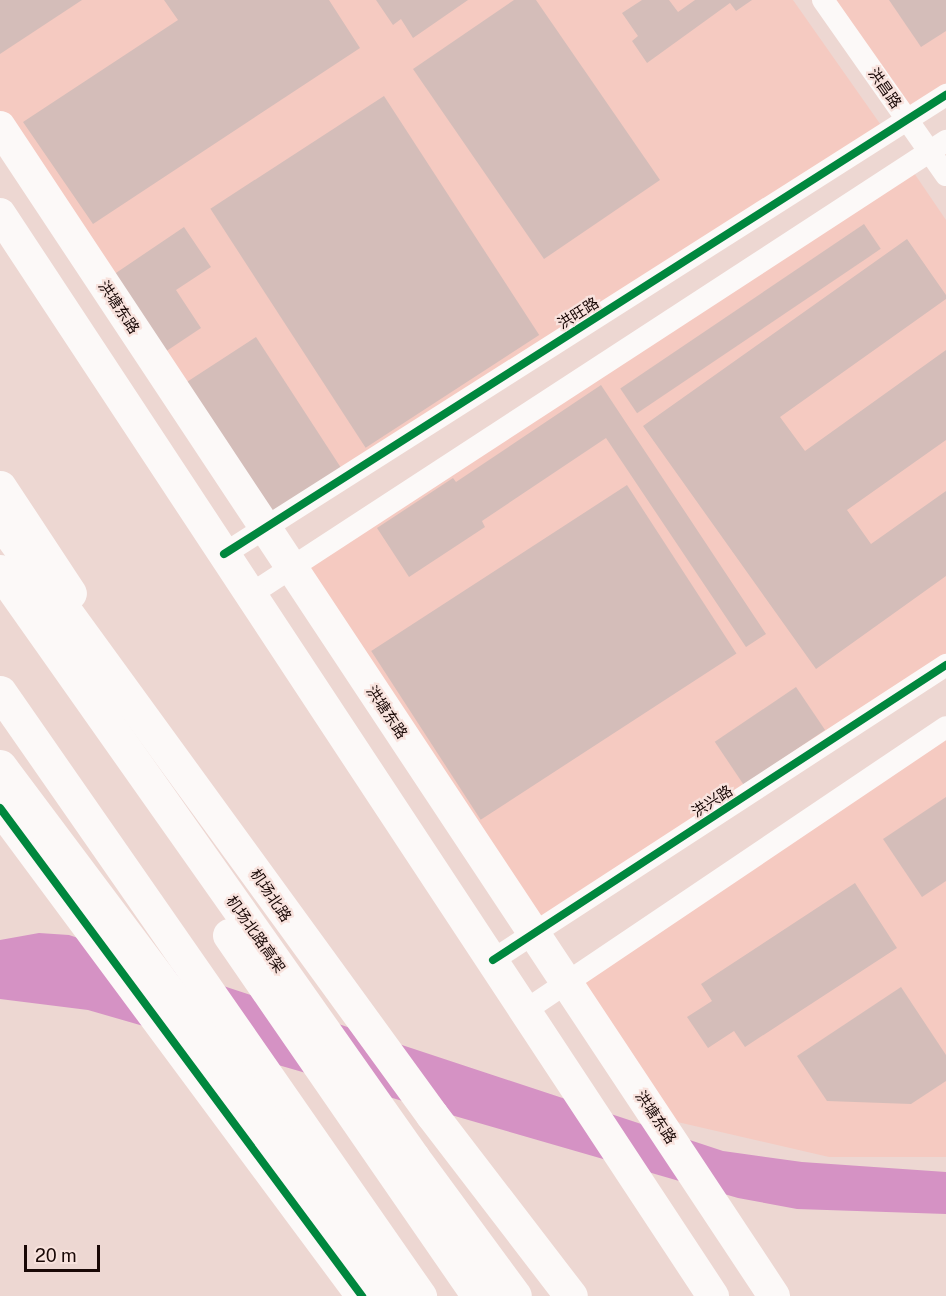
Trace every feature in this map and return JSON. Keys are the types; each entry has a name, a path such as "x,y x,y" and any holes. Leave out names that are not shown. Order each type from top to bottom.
{"main road":[{"name":"洪塘东路","path":"0,127 774,1296"},
{"path":"0,214 713,1296"},
{"name":"机场北路","path":"0,487 364,1035 473,1190 552,1296"},
{"path":"0,521 432,1115 571,1296"},
{"name":"机场北路高架","path":"0,571 413,1157 514,1296"},
{"name":"机场北路高架","path":"0,603 478,1296"},
{"path":"0,692 420,1296"},
{"path":"0,766 397,1296"},
{"path":"0,808 362,1296"}],"street":[{"name":"洪昌路","path":"823,0 907,120 938,146 946,175"},
{"name":"洪旺路","path":"224,554 946,95"},
{"path":"251,594 938,146"},
{"name":"洪兴路","path":"493,960 946,665"},
{"path":"526,1010 946,728"}],"shaded area":[{"path":"0,0 793,0 883,128 266,521 0,115"},
{"path":"836,0 946,0 946,83 909,106"},
{"path":"912,170 946,220 946,657 537,924 302,570"},
{"path":"946,739 946,1157 829,1157 673,1121 578,986"},
{"path":"39,933 69,935 723,1151 802,1162 946,1172 946,1214 797,1209 738,1198 88,1010 0,999 0,940"}],"building":[{"path":"0,0 82,0 0,54"},
{"path":"164,0 329,0 360,48 93,224 23,122 178,20"},
{"path":"376,0 468,0 413,38 401,19 393,25"},
{"path":"514,0 536,0 660,180 544,259 413,69"},
{"path":"642,0 669,0 678,12 695,0 752,0 736,11 730,3 647,63 632,41 638,36 622,13"},
{"path":"889,0 946,0 946,31 921,47"},
{"path":"384,96 539,335 366,448 210,209"},
{"path":"864,224 881,249 637,413 620,388"},
{"path":"184,227 211,267 176,290 201,328 162,354 110,277"},
{"path":"907,239 946,295 946,299 780,417 805,451 946,350 946,440 847,510 871,544 946,491 946,576 816,669 643,426"},
{"path":"256,337 341,468 267,516 182,385"},
{"path":"601,385 766,634 746,647 606,438 482,521 485,527 409,577 377,528 453,478 456,482"},
{"path":"627,485 736,654 481,820 371,651"},
{"path":"796,687 825,730 744,785 715,742"},
{"path":"946,797 946,881 922,897 883,839"},
{"path":"855,883 897,948 745,1047 734,1031 708,1048 687,1017 712,1001 701,984"},
{"path":"901,987 946,1055 946,1081 911,1104 827,1101 797,1056"}],"cycle path":[{"path":"224,554 946,95"},
{"path":"493,960 946,665"},
{"path":"0,808 362,1296"}]}
